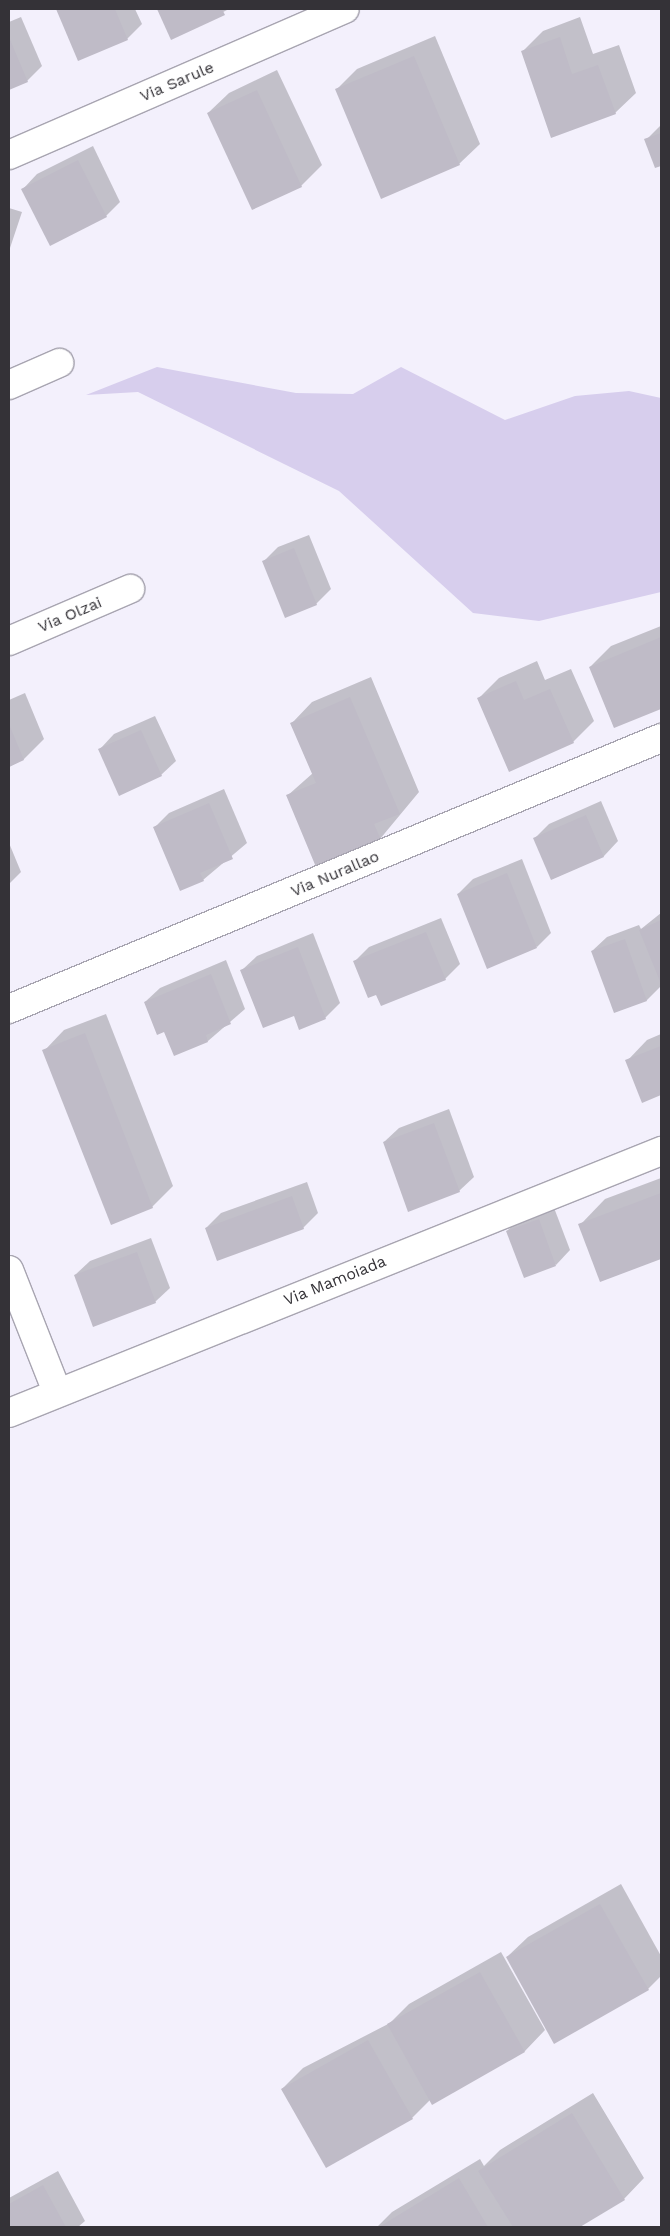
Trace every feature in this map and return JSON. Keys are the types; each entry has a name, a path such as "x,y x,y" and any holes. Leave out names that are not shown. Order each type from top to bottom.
{"street":[{"name":"Via Sarule","path":"9,155 345,9"},
{"path":"9,385 59,363"},
{"name":"Via Olzai","path":"9,641 130,588"},
{"name":"Via Nurallao","path":"9,1009 661,738"},
{"name":"Via Mamoiada","path":"9,1412 661,1151"},
{"path":"9,1270 57,1392"}],"shaded area":[{"path":"157,367 296,393 353,394 401,367 505,420 575,396 629,391 661,398 661,592 539,621 473,613 339,491 138,392 86,395"}],"building":[{"path":"56,9 115,9 128,40 78,61"},
{"path":"157,9 222,9 225,15 171,40"},
{"path":"9,37 28,82 9,90"},
{"path":"560,37 572,74 598,65 616,114 551,138 521,51"},
{"path":"414,56 460,165 381,199 335,89"},
{"path":"257,90 302,187 252,210 207,113"},
{"path":"661,133 661,166 655,168 644,139"},
{"path":"78,160 107,217 50,246 21,189"},
{"path":"294,548 317,605 285,618 262,561"},
{"path":"661,637 661,709 614,728 589,667"},
{"path":"516,681 524,700 550,689 574,743 509,772 477,698"},
{"path":"350,697 400,814 374,824 381,840 316,867 286,795 316,783 290,723"},
{"path":"9,724 24,760 9,767"},
{"path":"141,730 162,776 119,796 98,749"},
{"path":"209,803 233,859 200,873 204,881 180,891 153,827"},
{"path":"586,815 604,857 551,880 533,838"},
{"path":"507,873 537,948 487,969 457,894"},
{"path":"661,920 661,984 639,930"},
{"path":"426,932 446,980 381,1006 376,995 368,998 353,961"},
{"path":"625,939 647,1001 614,1013 591,951"},
{"path":"298,947 326,1019 299,1030 294,1016 263,1028 240,970"},
{"path":"211,974 231,1024 206,1035 208,1042 174,1056 164,1032 157,1035 144,1002"},
{"path":"85,1033 153,1208 111,1225 42,1050"},
{"path":"661,1046 661,1095 642,1103 625,1060"},
{"path":"434,1123 460,1192 408,1212 383,1142"},
{"path":"661,1193 661,1259 600,1282 578,1224"},
{"path":"292,1196 304,1229 217,1261 205,1228"},
{"path":"539,1219 556,1266 524,1278 506,1231"},
{"path":"137,1252 156,1303 93,1327 74,1275"},
{"path":"600,1904 649,1990 554,2044 506,1957"},
{"path":"480,1972 525,2052 432,2105 387,2024"},
{"path":"368,2040 413,2119 326,2168 281,2089"},
{"path":"572,2113 625,2200 580,2227 513,2227 478,2171"},
{"path":"459,2178 488,2227 379,2227"},
{"path":"43,2185 66,2227 9,2227 9,2204"}]}
